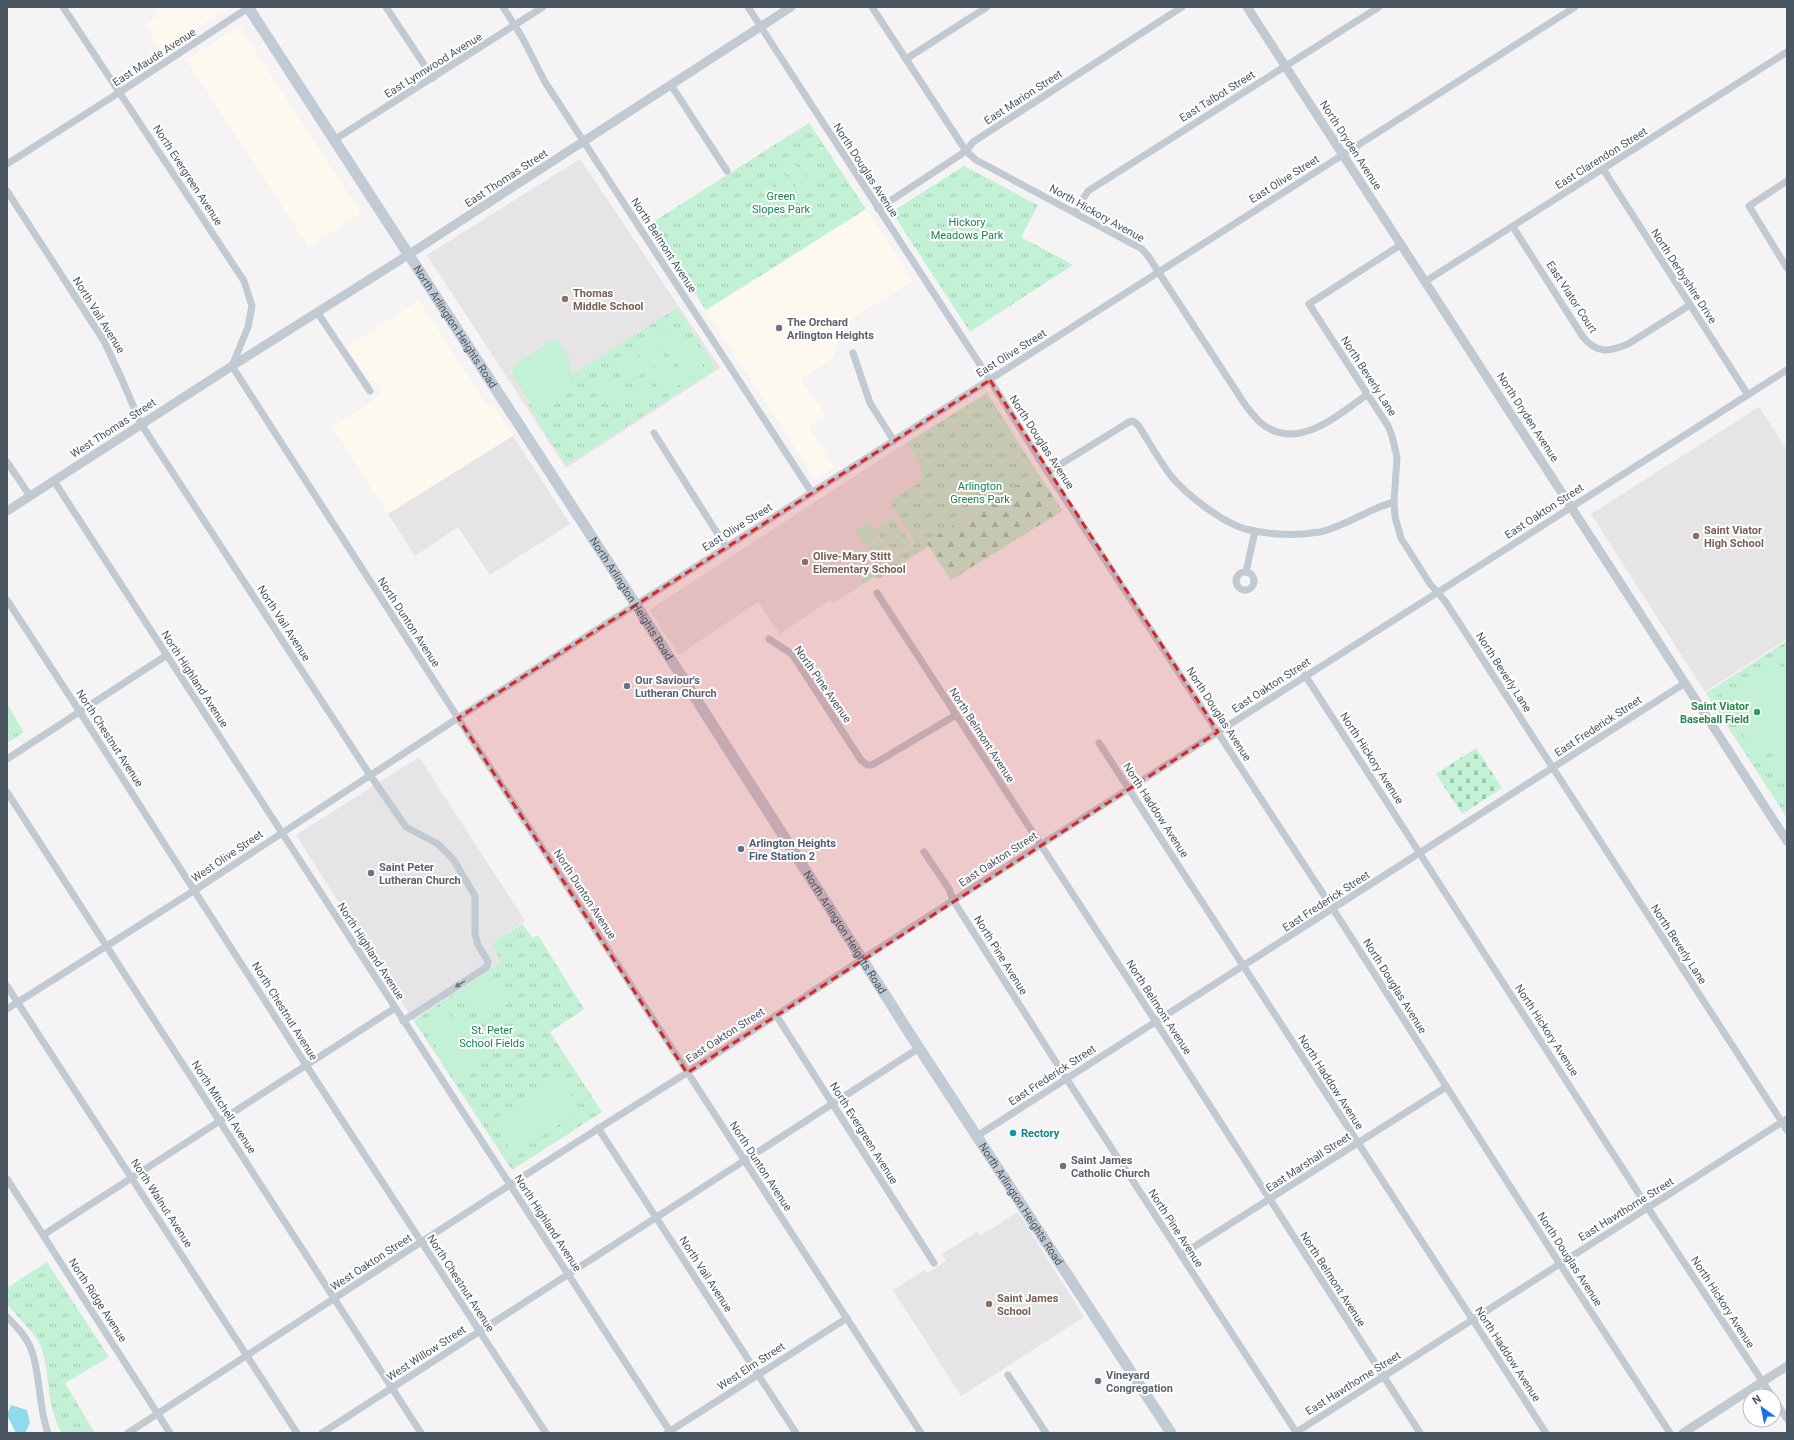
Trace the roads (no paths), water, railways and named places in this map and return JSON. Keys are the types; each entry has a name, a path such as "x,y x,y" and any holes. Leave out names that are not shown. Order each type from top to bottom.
{"main road":[{"name":"North Arlington Heights Road","path":"248,7 636,605 919,1048 1171,1433"}],"street":[{"name":"North Evergreen Avenue","path":"64,7 244,282 252,306 248,327 232,366"},
{"name":"East Maude Avenue","path":"7,164 120,92 248,7"},
{"path":"386,7 433,78"},
{"name":"North Belmont Avenue","path":"503,7 515,25 538,70 812,493"},
{"name":"East Lynnwood Avenue","path":"334,140 543,7"},
{"name":"North Douglas Avenue","path":"748,7 1048,472 1333,909 1559,1264 1670,1433"},
{"name":"East Thomas Street","path":"232,366 584,142 791,7"},
{"name":"North Hickory Avenue","path":"872,7 966,151 976,160 1142,249 1159,272 1246,406 1260,422 1268,428 1279,432 1300,433 1312,430 1326,423 1368,394"},
{"path":"906,59 987,7"},
{"name":"East Marion Street","path":"878,209 966,151 973,142 1182,7"},
{"name":"North Dryden Avenue","path":"1247,7 1572,506 1616,579 1787,841"},
{"name":"East Talbot Street","path":"1075,212 1088,191 1379,7"},
{"name":"East Olive Street","path":"458,718 1576,7"},
{"name":"East Clarendon Street","path":"1426,281 1787,52"},
{"path":"671,85 727,171"},
{"name":"North Derbyshire Drive","path":"1603,169 1748,395"},
{"path":"1787,181 1749,206 1787,268"},
{"name":"North Vail Avenue","path":"7,191 104,341 141,424 370,775 406,827 438,844 453,858 475,896 475,934 478,945 488,961 487,967 403,1020"},
{"name":"East Viator Court","path":"1513,227 1583,337 1590,345 1598,349 1618,349 1690,306"},
{"name":"North Beverly Lane","path":"1402,244 1309,304 1388,426 1395,448 1396,481 1394,502 1395,517 1401,538 1430,584 1445,601 1552,768 1784,1121 1787,1130"},
{"path":"316,312 370,391"},
{"path":"853,352 870,403 894,441"},
{"name":"West Thomas Street","path":"7,511 232,366"},
{"name":"North Dunton Avenue","path":"232,366 921,1433"},
{"name":"East Oakton Street","path":"687,1072 953,900 1787,370"},
{"path":"1048,472 1129,422 1133,421 1138,425 1171,475 1184,490 1228,521 1243,528 1255,531 1288,534 1320,532 1394,502"},
{"path":"654,434 726,548"},
{"path":"7,462 30,496"},
{"name":"North Highland Avenue","path":"54,481 281,833 568,1273 669,1432"},
{"path":"1246,572 1255,531"},
{"name":"North Belmont Avenue","path":"877,593 1041,844 1420,1433"},
{"name":"North Chestnut Avenue","path":"7,600 195,890 306,1065 546,1433"},
{"name":"North Pine Avenue","path":"769,639 792,654 861,760 867,765 872,765 956,715"},
{"path":"7,759 167,655"},
{"name":"North Hickory Avenue","path":"1305,676 1421,853 1648,1208 1766,1388"},
{"name":"East Frederick Street","path":"977,1136 1066,1078 1244,967 1685,683"},
{"name":"West Olive Street","path":"7,1009 195,890 458,718"},
{"name":"North Haddow Avenue","path":"1099,743 1546,1433"},
{"name":"North Mitchell Avenue","path":"7,792 421,1433"},
{"name":"North Pine Avenue","path":"924,852 949,889 953,900 1066,1078 1295,1433"},
{"name":"North Walnut Avenue","path":"7,986 133,1178 296,1433"},
{"path":"43,1235 395,1008"},
{"name":"North Evergreen Avenue","path":"776,1015 934,1263"},
{"name":"West Willow Street","path":"322,1433 656,1216 919,1048"},
{"name":"West Oakton Street","path":"128,1433 509,1184 687,1072"},
{"name":"East Marshall Street","path":"1181,1255 1270,1200 1446,1087"},
{"name":"East Hawthorne Street","path":"1295,1433 1784,1121"},
{"name":"North Vail Avenue","path":"598,1128 796,1433"},
{"name":"North Ridge Avenue","path":"7,1179 170,1433"},
{"path":"7,1317 21,1332 34,1359 48,1433"},
{"name":"West Elm Street","path":"669,1432 847,1318"},
{"path":"1683,1433 1787,1366"},
{"path":"1008,1375 1046,1433"}],"water":[{"path":"11,1405 27,1410 30,1423 25,1433 16,1433 7,1415"}],"place":[{"name":"Thomas Middle School","path":"565,299"},
{"name":"The Orchard Arlington Heights","path":"779,328"},
{"name":"Saint Viator High School","path":"1696,536"},
{"name":"Olive-Mary Stitt Elementary School","path":"805,562"},
{"name":"Our Saviour's Lutheran Church","path":"627,686"},
{"name":"Saint Viator Baseball Field","path":"1757,712"},
{"name":"Arlington Heights Fire Station 2","path":"741,849"},
{"name":"Saint Peter Lutheran Church","path":"371,873"},
{"name":"Rectory","path":"1013,1133"},
{"name":"Saint James Catholic Church","path":"1063,1166"},
{"name":"Saint James School","path":"989,1304"},
{"name":"Vineyard Congregation","path":"1098,1381"}],"park label":[{"name":"Green Slopes Park","path":"781,202"},
{"name":"Hickory Meadows Park","path":"967,228"},
{"name":"Arlington Greens Park","path":"980,492"},
{"name":"St. Peter School Fields","path":"492,1036"}]}
